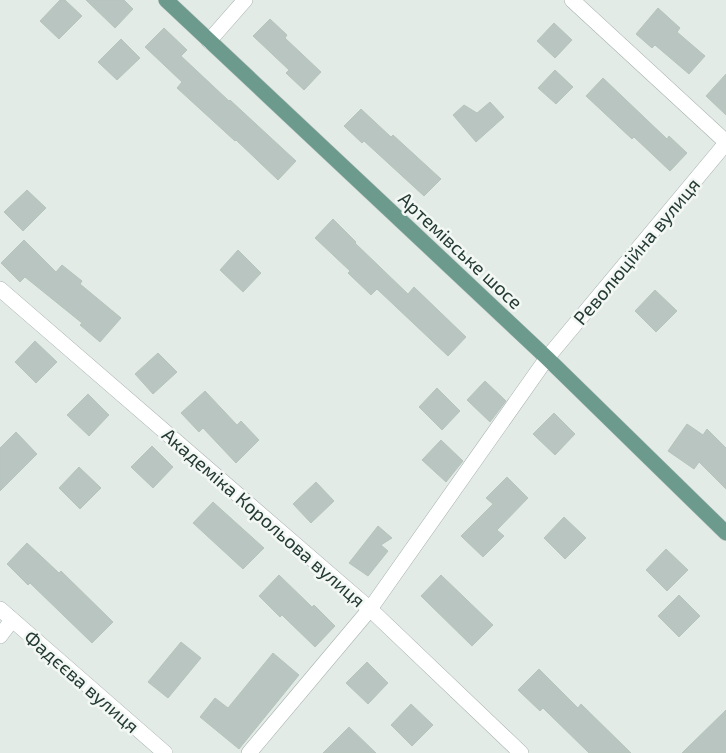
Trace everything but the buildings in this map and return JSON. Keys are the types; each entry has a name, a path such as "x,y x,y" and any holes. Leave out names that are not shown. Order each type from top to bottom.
{"main road":[{"name":"Артемівське шосе","path":"166,0 547,358 726,533"}],"street":[{"path":"209,41 245,0"},
{"path":"572,0 726,142"},
{"name":"Революційна вулиця","path":"249,753 370,609 547,358 726,142"},
{"name":"Академіка Корольова вулиця","path":"0,289 370,609 520,753"},
{"name":"Фадєєва вулиця","path":"0,609 164,753"},
{"path":"0,636 12,620"}]}
